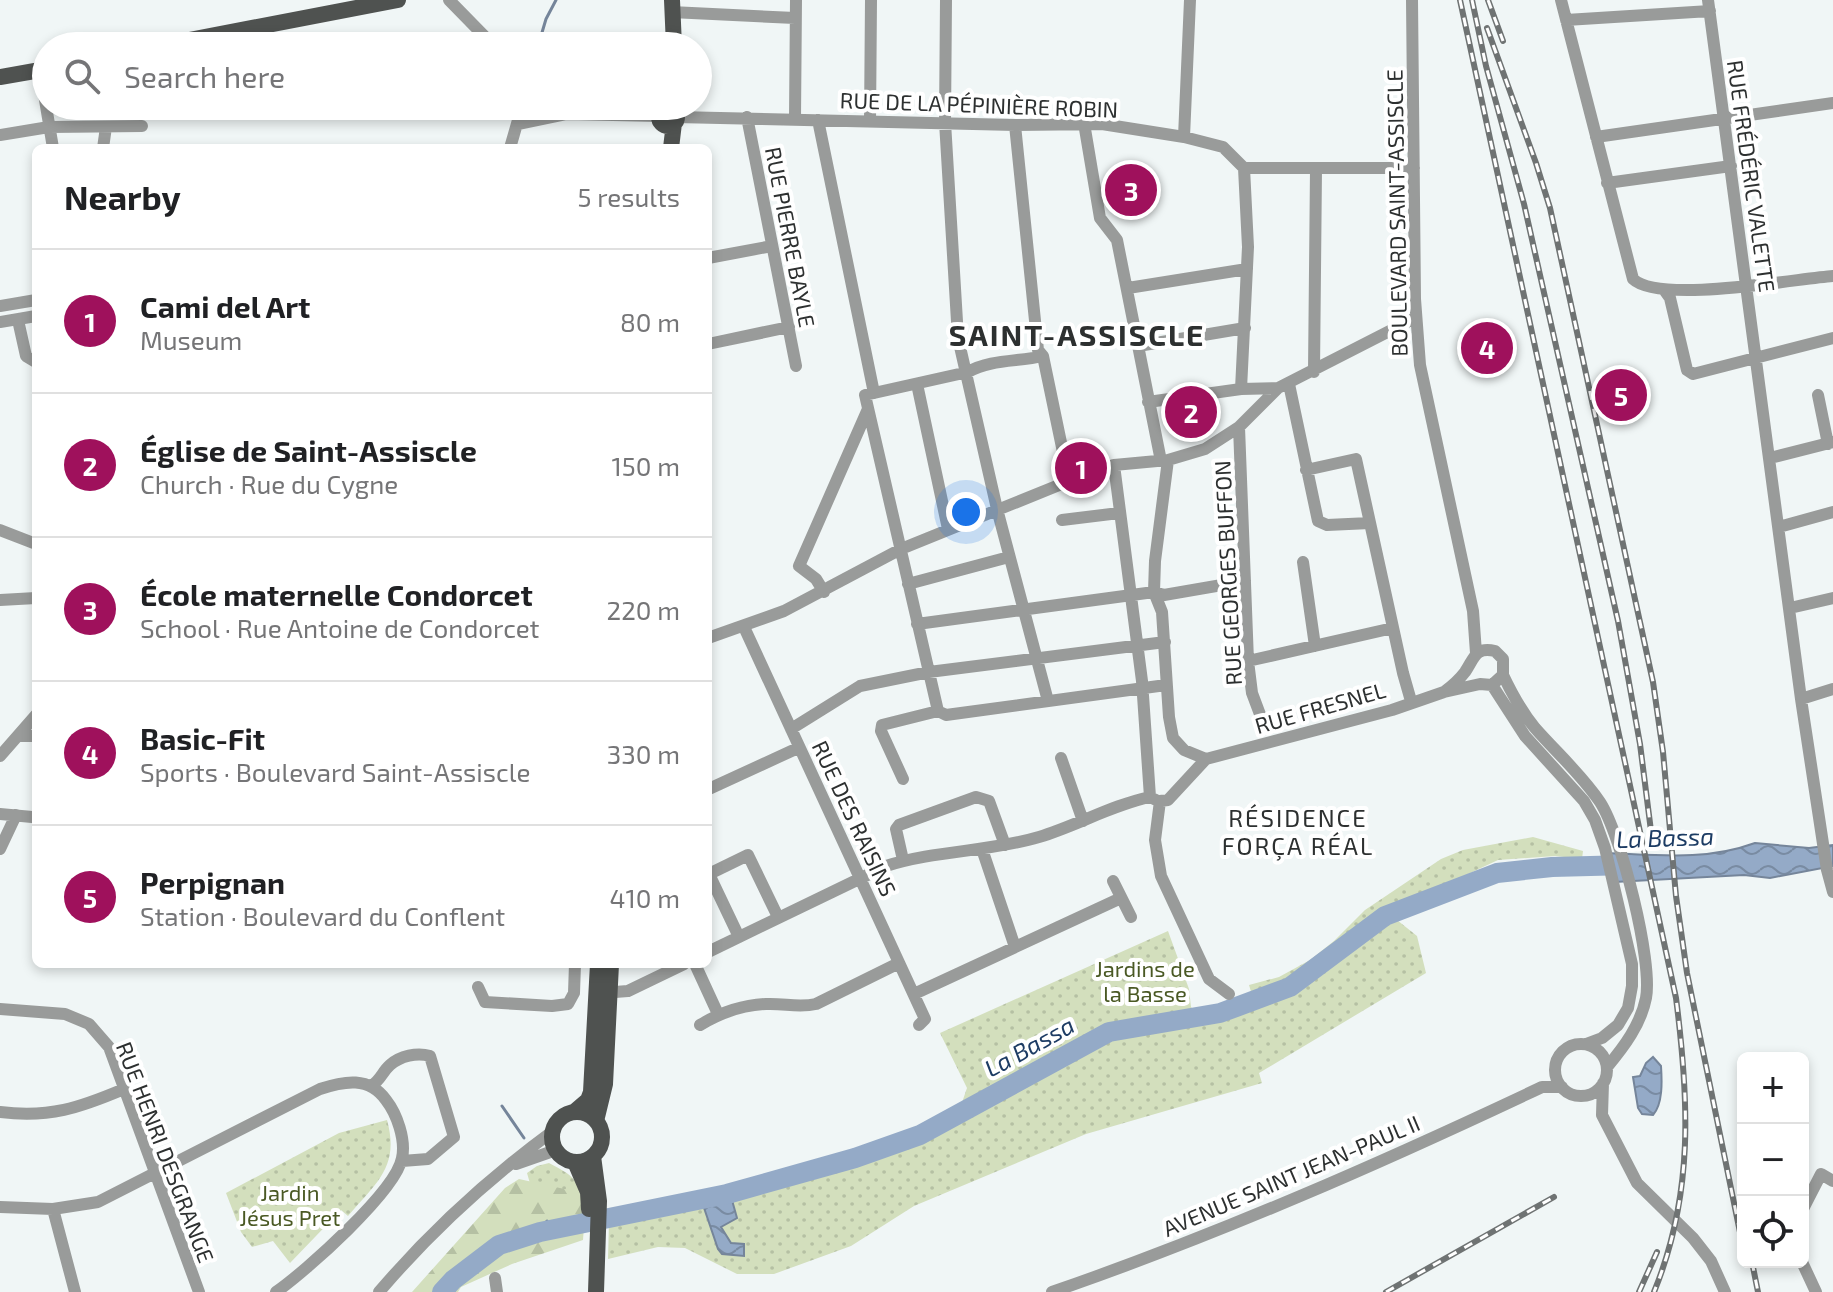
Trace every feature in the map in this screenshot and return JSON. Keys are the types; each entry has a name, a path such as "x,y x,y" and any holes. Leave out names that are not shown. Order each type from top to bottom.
{"main road":[{"path":"231,32 398,0"},
{"path":"672,6 673,32"},
{"path":"0,77 32,71"},
{"path":"664,144 667,120"},
{"path":"669,120 671,144"},
{"path":"596,1121 605,1084 603,992 599,968"},
{"path":"574,1112 596,1121 601,1135 598,1150 593,1156 575,1162 567,1160 556,1150 553,1131 561,1118 588,1100 591,1092 603,992 610,968"},
{"path":"593,1156 596,1292"},
{"path":"575,1162 594,1202"},
{"path":"588,1292 594,1239"}],"street":[{"path":"449,0 480,32"},
{"path":"795,118 796,0"},
{"path":"870,122 871,0"},
{"path":"946,0 945,122 958,338 997,509 1048,701"},
{"path":"1184,137 1190,0"},
{"name":"BOULEVARD SAINT-ASSISCLE","path":"1412,0 1415,318 1425,392 1473,611 1476,653"},
{"path":"1561,0 1633,279 1639,285 1665,291 1748,288 1833,276"},
{"path":"1566,20 1709,5"},
{"name":"RUE FRÉDÉRIC VALETTE","path":"1709,5 1801,699 1824,818 1827,870 1833,892"},
{"path":"672,6 795,18"},
{"path":"1596,137 1833,103"},
{"name":"RUE DE LA PÉPINIÈRE ROBIN","path":"712,116 1015,125 1084,123 1184,137 1223,147 1244,168"},
{"name":"RUE PIERRE BAYLE","path":"747,117 796,366"},
{"path":"48,120 52,144"},
{"path":"511,144 520,120"},
{"name":"RUE DE LA PÉPINIÈRE ROBIN","path":"519,124 538,120"},
{"path":"818,120 874,393"},
{"path":"712,950 860,877 903,860 1005,845 1155,799 1168,800 1206,759 1184,750 1173,738 1162,612 1154,592 1164,460 1148,402 1117,240 1100,218 1084,123"},
{"path":"1015,125 1038,350 1043,356 1069,481"},
{"path":"0,135 49,127 142,126"},
{"path":"104,144 106,127"},
{"path":"1607,183 1731,166"},
{"path":"1241,389 1247,269 1244,168 1414,168"},
{"path":"1314,372 1316,169"},
{"path":"712,257 772,246"},
{"path":"1128,288 1247,269"},
{"path":"1665,291 1670,298 1687,370 1693,374 1833,338"},
{"path":"0,306 32,301"},
{"path":"0,322 32,317"},
{"path":"712,637 744,627 824,592 901,549 1069,481 1114,465 1164,460 1205,449 1239,427 1284,386 1415,318"},
{"path":"18,320 26,356 32,360"},
{"path":"712,343 789,327"},
{"path":"1138,346 1245,328"},
{"path":"938,711 865,395 968,372 976,367 1043,356"},
{"path":"917,384 948,529"},
{"path":"1148,402 1284,386"},
{"path":"1284,386 1316,518 1320,524 1370,523"},
{"path":"1770,458 1830,443 1818,395"},
{"path":"824,592 816,579 799,566 868,409"},
{"name":"RUE GEORGES BUFFON","path":"1239,427 1248,661 1252,693 1271,742"},
{"path":"1306,470 1356,459 1411,701"},
{"path":"1114,465 1155,799 1156,859 1209,979 1229,994"},
{"path":"1779,527 1833,512"},
{"path":"1062,520 1119,513"},
{"path":"0,530 32,542"},
{"path":"908,584 1009,557"},
{"path":"1303,562 1315,646"},
{"path":"917,624 1154,592 1164,595 1245,581"},
{"path":"0,600 32,598"},
{"path":"1790,608 1833,598"},
{"name":"BOULEVARD SAINT-ASSISCLE","path":"1473,611 1490,649"},
{"name":"RUE DES RAISINS","path":"744,627 925,1019 919,1025"},
{"path":"1248,661 1393,628"},
{"path":"791,729 860,686 929,672 1165,642"},
{"path":"1542,1087 1562,1052 1569,1046 1602,1038 1618,1025 1631,996 1632,964 1605,848 1595,820 1584,801 1525,736 1486,684 1472,677 1469,667 1476,653 1490,649 1503,659 1503,675 1534,727 1577,772 1602,805 1620,846 1646,965 1646,996 1631,1033 1607,1067 1602,1115"},
{"name":"RUE FRESNEL","path":"1444,692 1469,667"},
{"path":"1486,684 1503,675"},
{"name":"RUE FRESNEL","path":"1206,759 1392,710 1444,692 1486,684"},
{"path":"903,779 882,725 938,711 946,715 1166,685"},
{"path":"1801,699 1833,689"},
{"path":"0,756 32,720"},
{"path":"18,736 32,736"},
{"path":"712,789 798,748"},
{"path":"1061,758 1083,821"},
{"path":"903,860 896,829 899,825 976,797 989,801 1005,845"},
{"path":"1824,818 1833,811"},
{"path":"0,814 32,817"},
{"path":"0,849 16,815"},
{"path":"982,849 1015,947"},
{"path":"712,873 748,855 778,917"},
{"path":"712,880 739,937"},
{"path":"1113,881 1131,917"},
{"path":"914,994 1121,898"},
{"path":"700,1025 718,1014 765,1004 802,1007 816,1004 899,963"},
{"path":"478,987 485,1002 568,1004 574,993 575,968"},
{"path":"603,992 628,991 676,968"},
{"path":"697,968 718,1014"},
{"name":"RUE HENRI DESGRANGE","path":"0,1009 65,1014 89,1024 109,1047 199,1292"},
{"path":"1586,1044 1600,1052 1607,1067"},
{"path":"371,1086 379,1081 391,1064 418,1052 430,1056 454,1137 428,1159 402,1161"},
{"path":"1556,1064 1555,1072 1562,1087 1579,1095 1602,1115 1637,1183 1693,1238 1711,1261 1725,1292"},
{"path":"0,1207 53,1209 98,1202 320,1089 344,1081 371,1086 384,1096 394,1111 401,1134 402,1161 390,1183 340,1239 276,1292"},
{"path":"1579,1095 1593,1093 1603,1083"},
{"name":"AVENUE SAINT JEAN-PAUL II","path":"1052,1292 1297,1199 1542,1087 1562,1087"},
{"path":"0,1112 48,1115 77,1108 124,1089"},
{"path":"379,1292 438,1226 525,1150 553,1131"},
{"path":"506,1169 556,1150"},
{"path":"1809,1201 1827,1178"},
{"path":"53,1209 75,1292"},
{"path":"1805,1268 1816,1292"},
{"path":"495,1278 497,1292"}],"green space":[{"name":"Jardins de la Basse","path":"1533,837 1583,851 1582,859 1555,856 1498,860 1387,912 1417,936 1426,973 1259,1073 1262,1083 1086,1134 914,1206 851,1246 774,1274 737,1274 685,1248 658,1247 608,1259 609,1221 726,1195 838,1165 898,1144 957,1117 967,1088 940,1033 1168,931 1189,989 1191,1007 1205,1022 1255,1005 1249,985 1279,977 1310,960 1365,910 1441,859 1463,850"},
{"name":"Jardin Jésus Pret","path":"387,1120 390,1136 388,1162 376,1184 348,1216 341,1210 290,1263 273,1241 252,1247 241,1232 226,1193 339,1133"},
{"path":"549,1163 574,1179 583,1207 533,1194 527,1173"},
{"path":"519,1179 578,1192 586,1199 583,1240 512,1264 461,1287 458,1292 412,1292 505,1188"}],"water":[{"path":"1755,843 1809,848 1833,845 1833,866 1770,878 1744,875 1615,882 1607,853 1700,855"},
{"path":"1653,1057 1661,1066 1660,1099 1653,1115 1642,1114 1638,1108 1633,1077 1640,1076"},
{"path":"730,1193 737,1218 721,1227 731,1243 744,1244 744,1256 722,1254 718,1249 701,1199"}],"waterway":[{"path":"542,32 556,0"},
{"name":"La Bassa","path":"442,1292 499,1245 540,1232 727,1194 855,1158 920,1135 1109,1032 1220,1013 1290,987 1385,916 1497,873 1552,867 1629,865"},
{"path":"502,1106 524,1138"},
{"path":"547,1221 552,1230"}],"tunnel":[{"path":"1261,717 1266,729"}],"railway":[{"path":"1460,0 1676,998 1684,1073 1685,1146 1676,1219 1654,1292"},
{"path":"1472,0 1486,66 1524,204 1618,621 1640,744 1651,831"},
{"path":"1488,0 1503,41"},
{"path":"1487,28 1550,208 1653,682 1687,973 1737,1218"},
{"path":"1386,1292 1554,1197"},
{"path":"1639,1292 1657,1252"},
{"path":"1753,1268 1758,1292"}],"place":[{"name":"École maternelle Condorcet","path":"1131,190"},
{"name":"Basic-Fit","path":"1487,348"},
{"name":"Perpignan","path":"1621,395"},
{"name":"Église de Saint-Assiscle","path":"1191,412"},
{"name":"Cami del Art","path":"1081,468"}],"district":[{"name":"SAINT-ASSISCLE","path":"1077,334"},
{"name":"RÉSIDENCE FORÇA RÉAL","path":"1298,831"}]}
